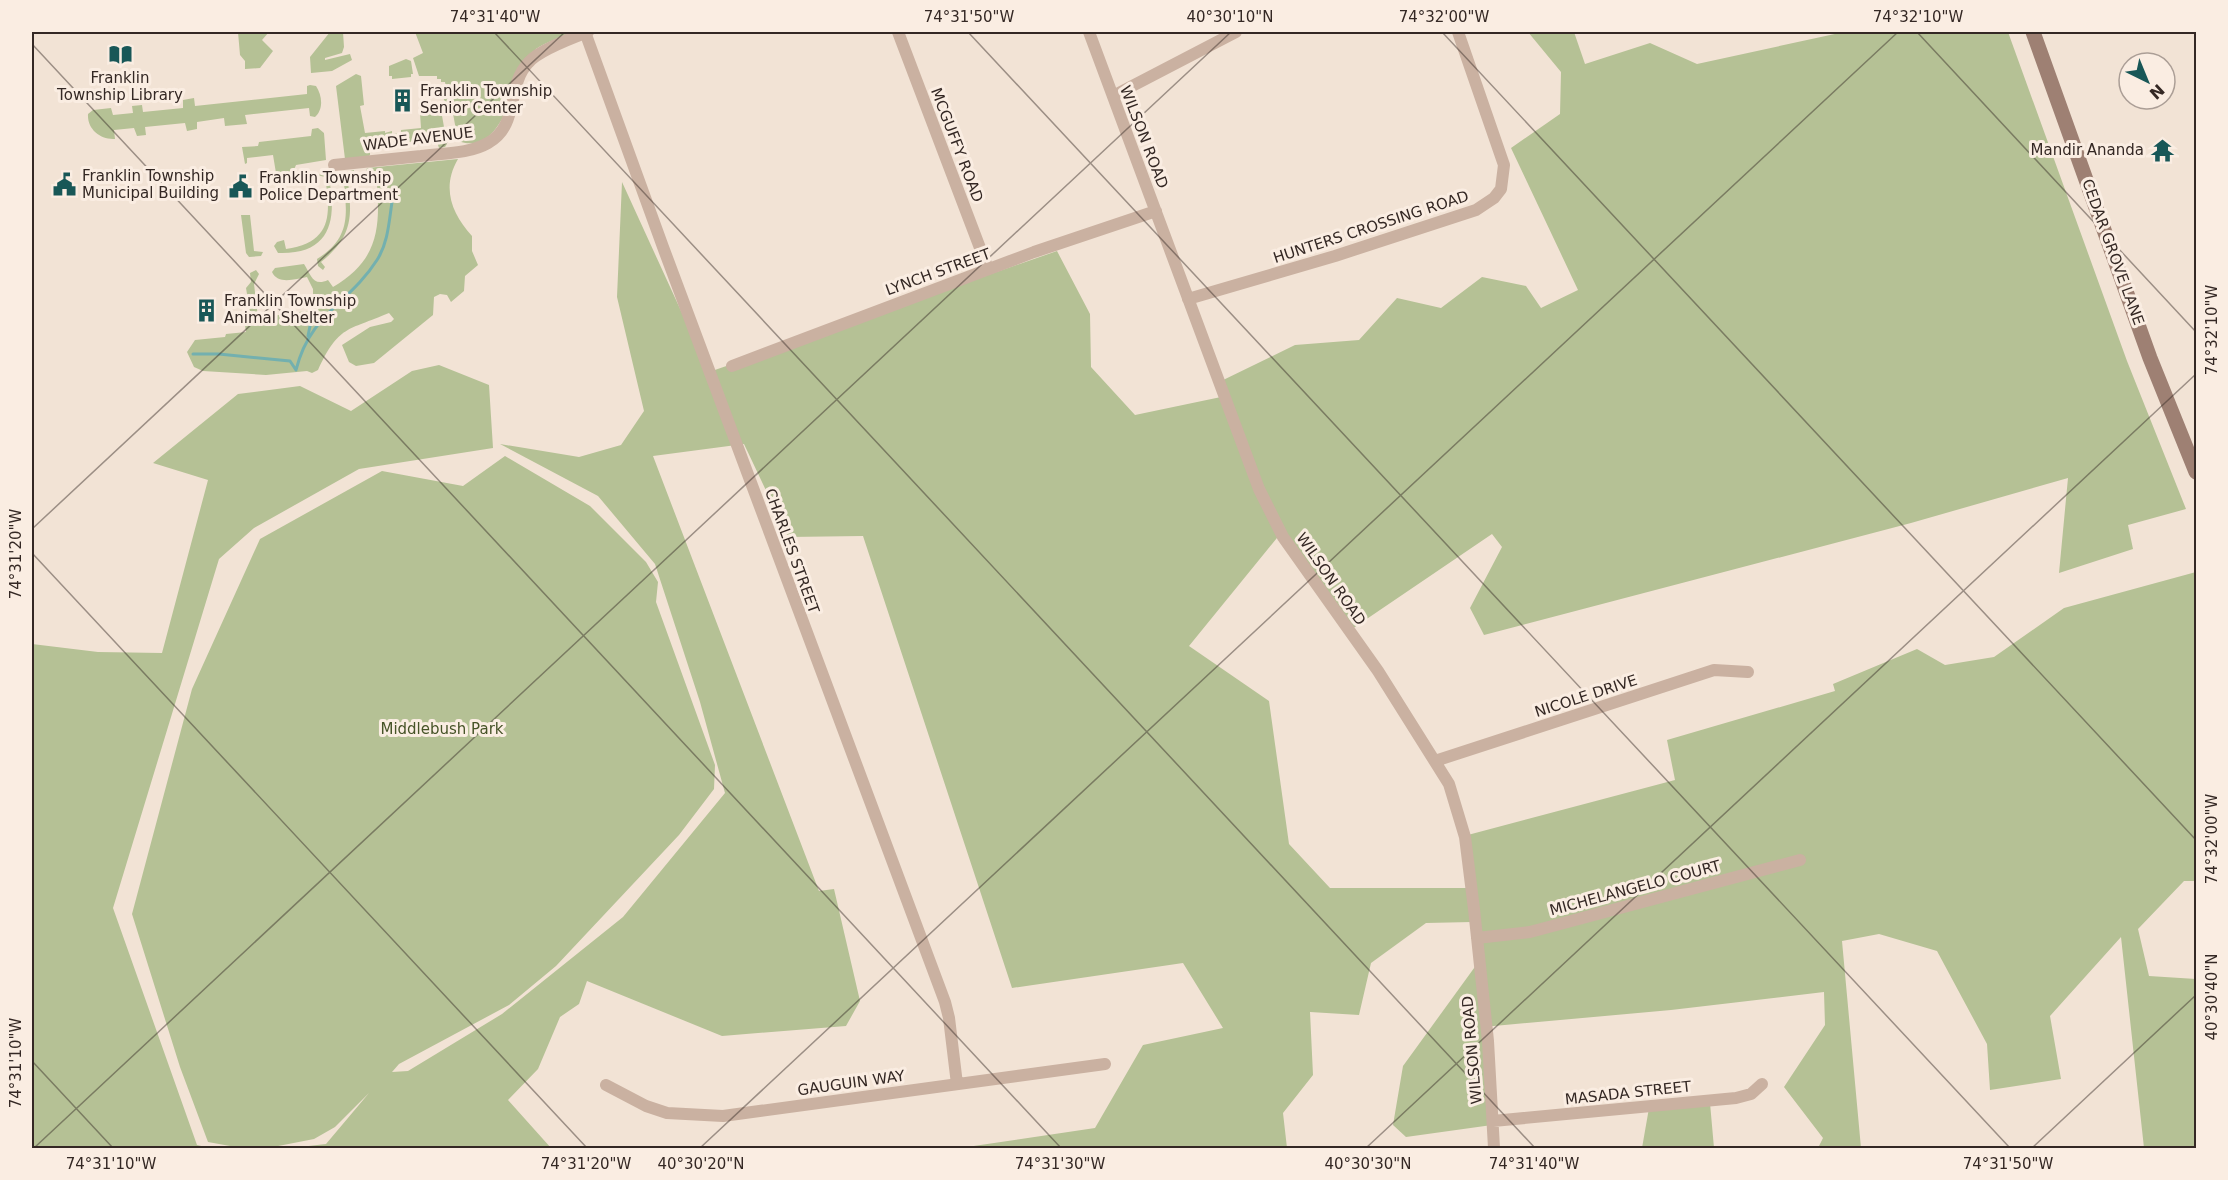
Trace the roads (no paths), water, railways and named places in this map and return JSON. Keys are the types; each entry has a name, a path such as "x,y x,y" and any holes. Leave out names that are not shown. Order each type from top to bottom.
{"main road":[{"name":"CEDAR GROVE LANE","path":"2033,32 2150,358 2196,472"}],"street":[{"name":"WADE AVENUE","path":"334,165 467,151 490,142 502,132 507,124 518,84 528,62 586,32"},
{"name":"CHARLES STREET","path":"586,32 663,247 945,1002 957,1084"},
{"name":"MCGUFFY ROAD","path":"898,32 988,270"},
{"name":"WILSON ROAD","path":"1089,32 1259,489 1283,537 1378,671 1449,784 1465,837 1488,1041 1494,1149"},
{"path":"1113,96 1236,32"},
{"name":"HUNTERS CROSSING ROAD","path":"1188,300 1476,210 1494,198 1501,189 1504,165 1458,32"},
{"name":"LYNCH STREET","path":"732,366 988,270 1156,211"},
{"name":"NICOLE DRIVE","path":"1435,760 1714,670 1748,672"},
{"name":"MICHELANGELO COURT","path":"1477,938 1530,932 1800,860"},
{"name":"GAUGUIN WAY","path":"606,1085 646,1106 667,1113 723,1116 1106,1064"},
{"name":"MASADA STREET","path":"1493,1121 1736,1098 1751,1094 1762,1084"}],"waterway":[{"path":"296,370 302,351 320,322 366,275 377,260 386,239 392,202"},
{"path":"308,336 310,326"},
{"path":"193,354 219,354 290,361 296,370"}],"place":[{"name":"Franklin Township Library","path":"120,54"},
{"name":"Franklin Township Senior Center","path":"402,100"},
{"name":"Mandir Ananda","path":"2162,150"},
{"name":"Franklin Township Municipal Building","path":"64,185"},
{"name":"Franklin Township Police Department","path":"241,187"},
{"name":"Franklin Township Animal Shelter","path":"206,310"}],"park label":[{"name":"Middlebush Park","path":"442,729"}]}
